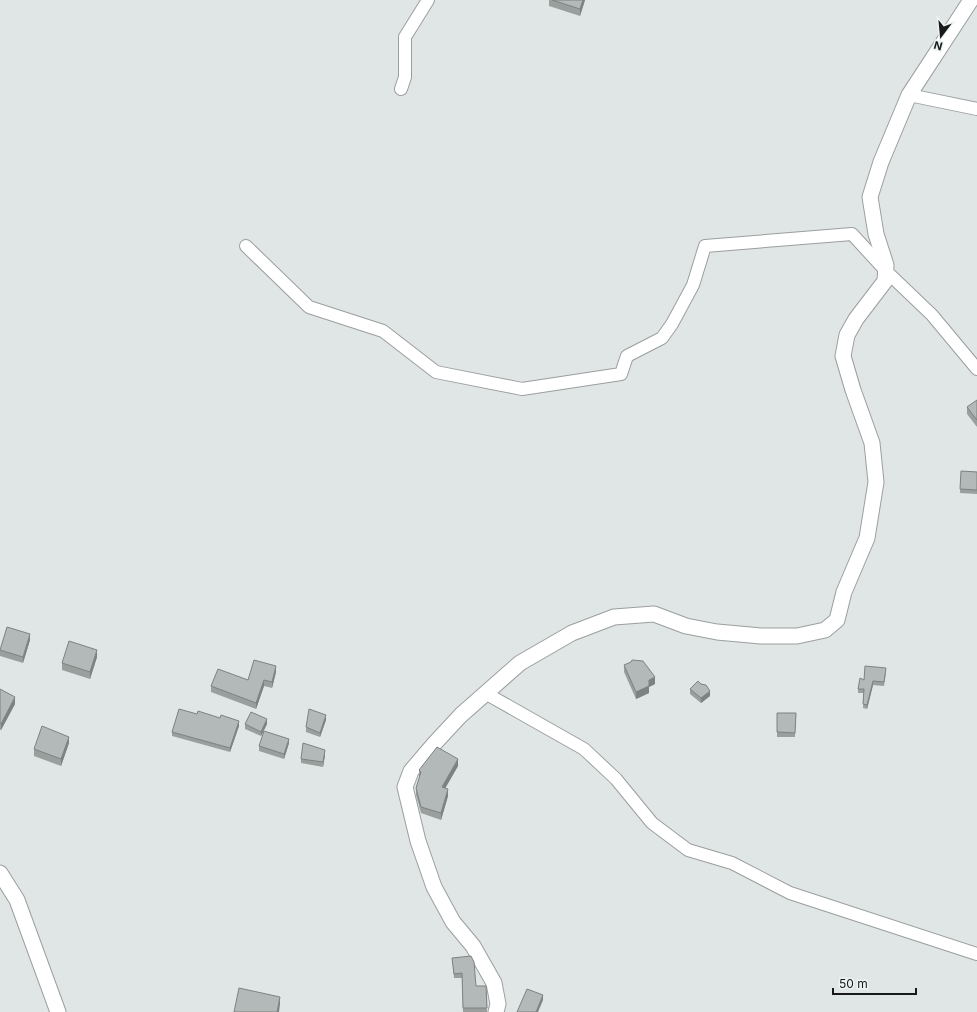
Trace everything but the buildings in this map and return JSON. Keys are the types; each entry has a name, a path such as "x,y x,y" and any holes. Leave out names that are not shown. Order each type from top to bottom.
{"street":[{"path":"401,89 405,77 405,37 428,0"},
{"path":"496,1012 498,1004 494,983 473,946 453,922 434,887 418,841 405,787 411,771 434,744 485,693 520,663 572,633 614,617 654,614 686,626 717,632 761,636 804,635 825,630 837,620 844,592 866,538 876,482 872,443 852,390 843,356 847,335 856,319 885,281 886,265 876,234 870,197 881,162 909,94 971,0"},
{"path":"909,94 977,108"},
{"path":"246,246 309,307 383,331 436,372 522,389 621,374 627,356 662,338 672,324 692,285 705,246 852,234 886,271 932,315 977,368"},
{"path":"485,693 584,749 616,779 652,823 688,850 732,863 790,893 977,954"},
{"path":"0,873 17,900 58,1012"}]}
